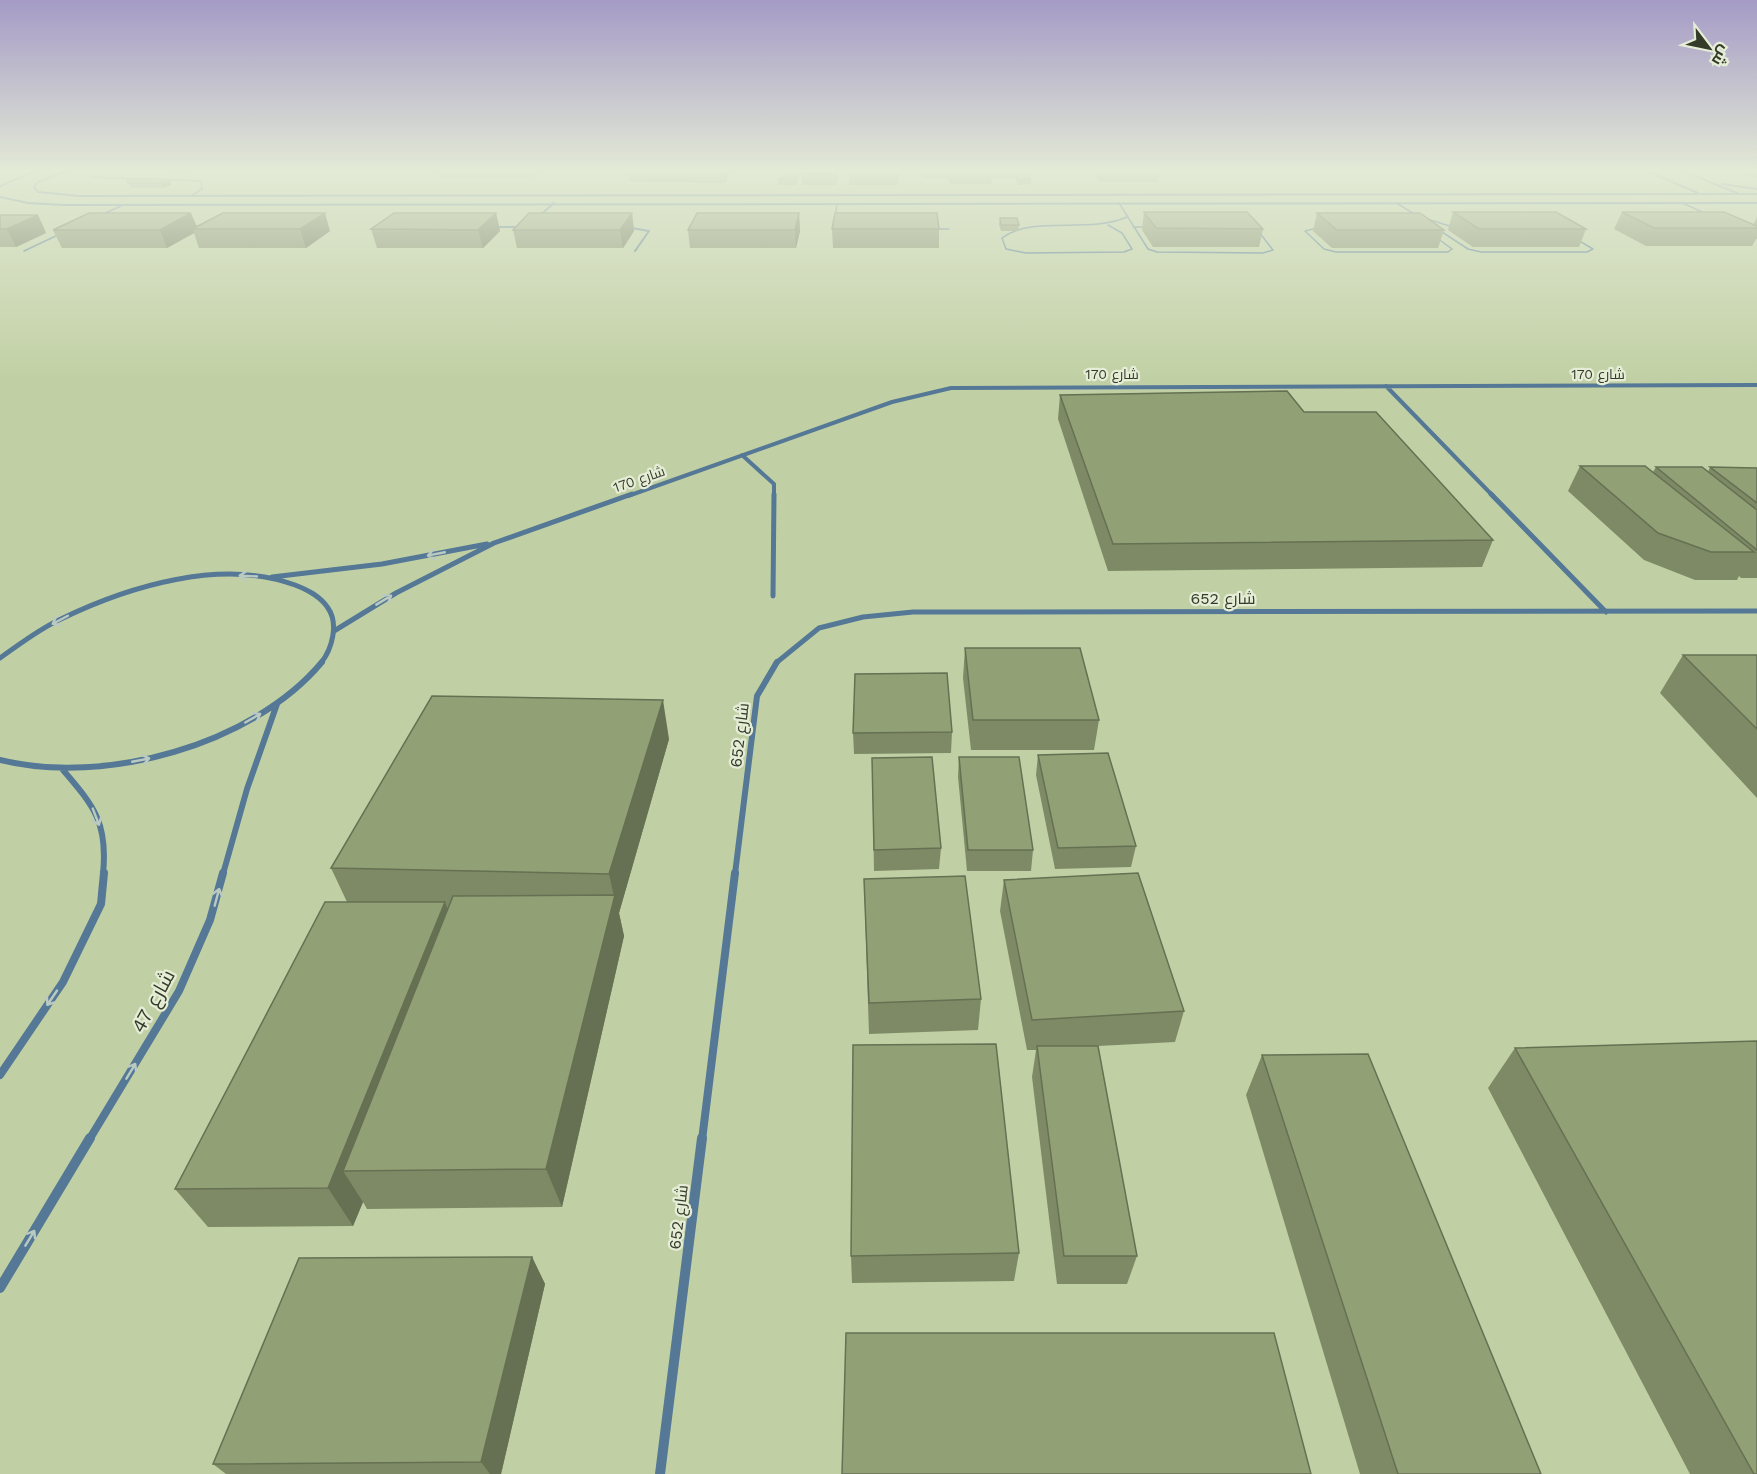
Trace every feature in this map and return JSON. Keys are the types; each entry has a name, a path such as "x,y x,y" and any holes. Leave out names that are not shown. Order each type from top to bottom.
{"street":[{"path":"635,251 642,241"},
{"name":"شارع 170","path":"334,631 396,593 494,543 892,402 951,388 1757,385"},
{"path":"1386,386 1606,612"},
{"path":"742,455 774,484 773,596"},
{"name":"شارع 170","path":"267,577 382,564 494,543"},
{"path":"0,658 30,636 68,615 109,599 193,578 232,575 267,577 296,584 318,595 332,611 334,631 327,654 308,678 277,704 242,724 200,743 154,758 108,766 63,770 27,767 0,760"},
{"name":"شارع 652","path":"660,1474 757,696 779,658 819,628 863,617 913,612 1757,611"},
{"name":"شارع 47","path":"0,1288 179,991 210,920 247,789 277,704"},
{"path":"0,1075 63,982 101,904 106,843 90,801 63,770"}],"lane":[{"path":"24,251 46,241"},
{"path":"1003,241 1005,249 1026,253 1124,252 1132,249 1127,241"},
{"path":"1142,241 1148,249 1157,252 1263,253 1274,248 1267,241"},
{"path":"1315,241 1324,249 1336,252 1448,252 1452,249 1441,241"},
{"path":"1455,241 1468,249 1481,252 1587,252 1593,249 1579,241"}],"building":[{"path":"1287,391 1304,412 1376,412 1493,540 1113,544 1060,395"},
{"path":"1580,466 1645,466 1754,552 1711,552 1658,533"},
{"path":"1656,467 1702,467 1757,510 1757,550"},
{"path":"1710,467 1757,468 1757,503"},
{"path":"965,648 1080,648 1099,720 973,720"},
{"path":"1683,655 1757,655 1757,729"},
{"path":"947,673 952,732 853,733 855,674"},
{"path":"432,696 663,700 609,874 331,868"},
{"path":"1108,753 1136,846 1058,848 1038,755"},
{"path":"932,757 941,848 874,850 872,758"},
{"path":"959,757 1019,757 1033,850 968,850"},
{"path":"1138,873 1184,1011 1032,1020 1004,880"},
{"path":"965,876 981,999 869,1003 864,879"},
{"path":"615,895 546,1169 343,1171 453,896"},
{"path":"325,902 445,902 328,1188 175,1189"},
{"path":"1757,1041 1757,1474 1754,1474 1515,1048"},
{"path":"996,1044 1019,1253 851,1256 853,1045"},
{"path":"1037,1046 1098,1046 1137,1256 1064,1256"},
{"path":"1368,1054 1541,1474 1398,1474 1262,1055"},
{"path":"532,1257 481,1462 213,1464 299,1258"},
{"path":"846,1333 1274,1333 1311,1474 842,1474"}]}
